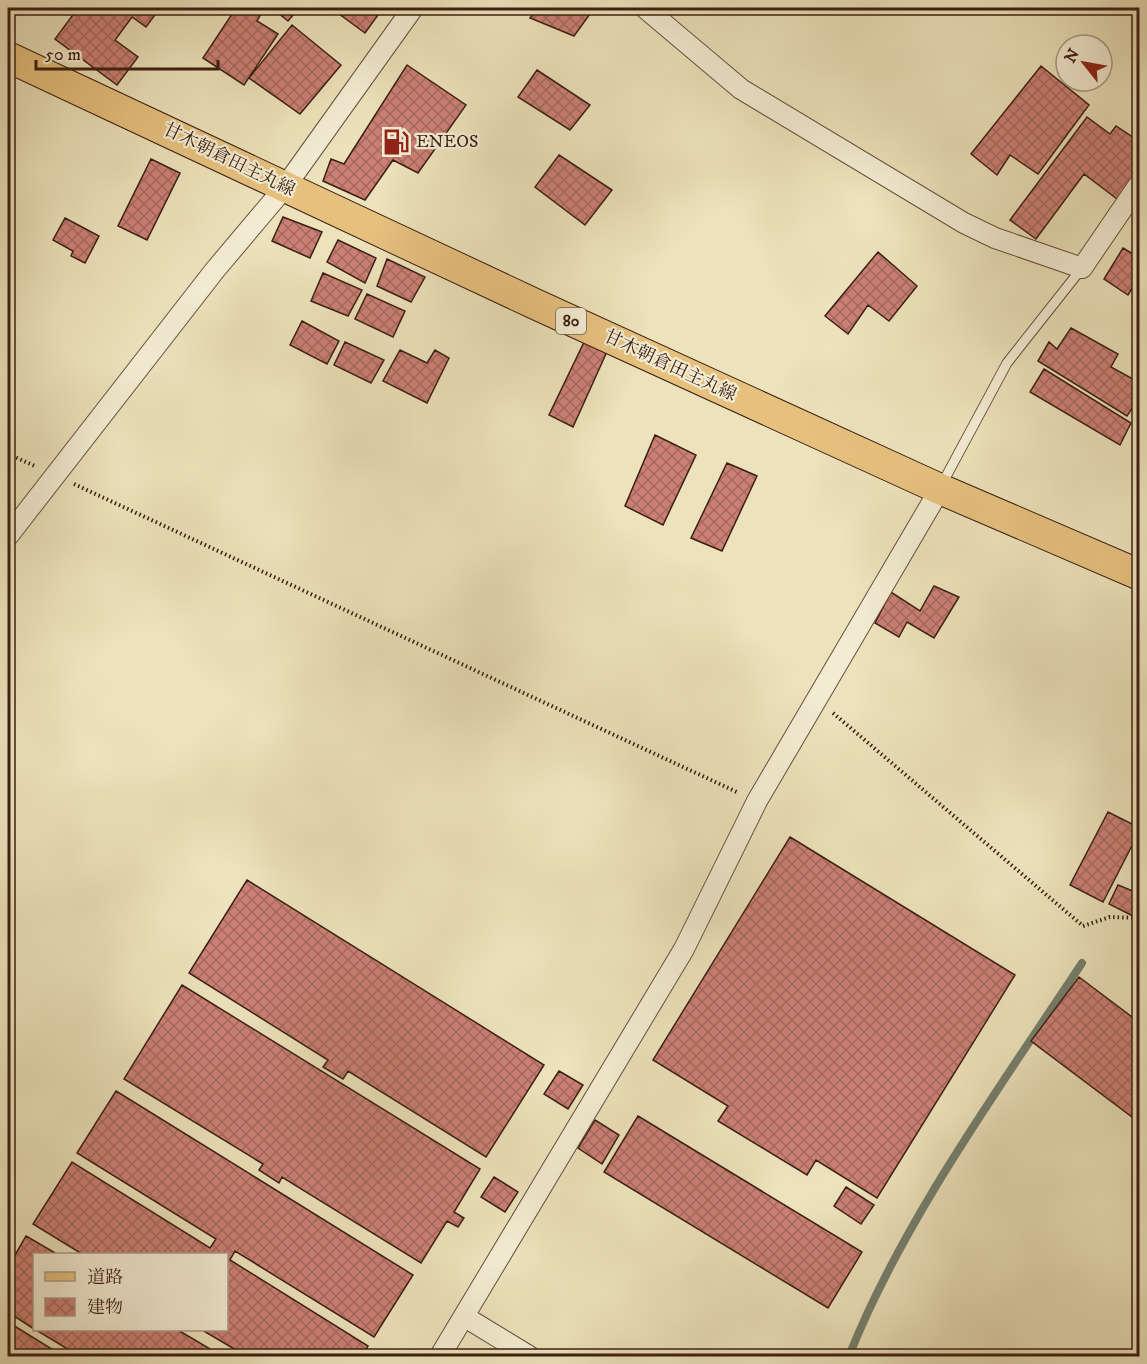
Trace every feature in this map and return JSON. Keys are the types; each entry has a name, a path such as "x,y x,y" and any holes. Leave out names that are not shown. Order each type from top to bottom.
{"main road":[{"name":"甘木朝倉田主丸線","path":"8,57 940,489 1140,575"}],"street":[{"path":"8,536 215,270 285,187 413,8"},
{"path":"645,8 741,89 964,223 995,238 1082,268 1140,183"},
{"path":"440,1356 684,949 757,801 940,489"},
{"path":"465,1317 529,1356"}],"lane":[{"path":"940,489 1007,363 1082,268"}],"path":[{"path":"8,454 757,801"},
{"path":"817,699 1083,926 1110,917 1140,918"}],"building":[{"path":"78,8 160,8 146,27 132,17 115,40 138,57 117,85 55,39"},
{"path":"236,8 252,8 261,14 257,21 278,34 244,85 203,58"},
{"path":"272,8 299,8 288,21"},
{"path":"331,8 383,8 365,33"},
{"path":"538,8 586,8 592,11 574,36 530,18"},
{"path":"292,25 341,65 300,114 249,78"},
{"path":"407,65 466,105 418,173 393,160 365,200 323,181 331,159 344,164"},
{"path":"1041,66 1054,77 1054,93 1074,93 1089,105 1038,174 1010,155 997,175 971,154"},
{"path":"537,70 590,105 570,130 518,97"},
{"path":"1087,117 1110,134 1116,126 1140,142 1140,171 1121,202 1084,174 1036,239 1010,220"},
{"path":"559,155 612,190 585,225 535,187"},
{"path":"151,159 180,173 147,240 118,226"},
{"path":"283,217 322,232 310,258 272,241"},
{"path":"65,218 99,236 85,263 71,256 73,251 53,240"},
{"path":"338,240 376,258 365,283 327,262"},
{"path":"1123,248 1140,258 1140,275 1128,295 1104,279"},
{"path":"878,252 917,286 889,321 868,305 848,334 825,316"},
{"path":"387,259 425,277 411,302 377,286"},
{"path":"323,273 362,290 348,316 311,301"},
{"path":"367,294 405,311 393,337 355,319"},
{"path":"302,321 339,341 327,364 290,345"},
{"path":"1071,328 1118,354 1111,367 1140,383 1140,396 1127,416 1038,361 1049,342 1057,349"},
{"path":"587,336 610,345 573,427 549,415"},
{"path":"345,342 384,360 371,383 334,365"},
{"path":"400,350 427,363 435,350 449,358 427,403 383,381"},
{"path":"1044,369 1131,423 1120,445 1030,392"},
{"path":"655,435 696,455 663,525 625,506"},
{"path":"727,463 757,476 722,551 691,538"},
{"path":"934,586 959,597 934,638 907,622 899,637 875,623 891,592 920,611"},
{"path":"1108,812 1140,830 1103,902 1070,885"},
{"path":"790,837 1015,975 877,1198 816,1160 807,1175 718,1121 728,1106 653,1060"},
{"path":"247,880 544,1065 486,1157 348,1071 343,1079 323,1067 328,1060 189,973"},
{"path":"1118,885 1140,894 1137,918 1109,904"},
{"path":"1079,977 1140,1023 1140,1123 1031,1041"},
{"path":"182,985 480,1169 454,1212 464,1218 458,1227 447,1221 421,1263 282,1177 279,1183 259,1170 263,1164 124,1079"},
{"path":"559,1071 583,1085 568,1109 544,1094"},
{"path":"116,1091 413,1275 374,1337 235,1251 230,1260 368,1346 362,1356 246,1356 204,1331 228,1331 228,1253 80,1253 33,1224 72,1162 210,1248 216,1239 77,1153"},
{"path":"638,1116 862,1252 828,1308 604,1172"},
{"path":"595,1120 619,1135 602,1164 578,1148"},
{"path":"494,1177 518,1192 505,1212 481,1197"},
{"path":"846,1187 874,1205 861,1224 834,1206"},
{"path":"26,1236 55,1253 33,1253 33,1328 8,1312 8,1267"},
{"path":"8,1322 63,1356 8,1356"},
{"path":"38,1331 180,1331 222,1356 79,1356"}],"waterway":[{"path":"849,1356 871,1305 925,1204 1082,963"}],"place":[{"name":"ENEOS","path":"396,142"}]}
